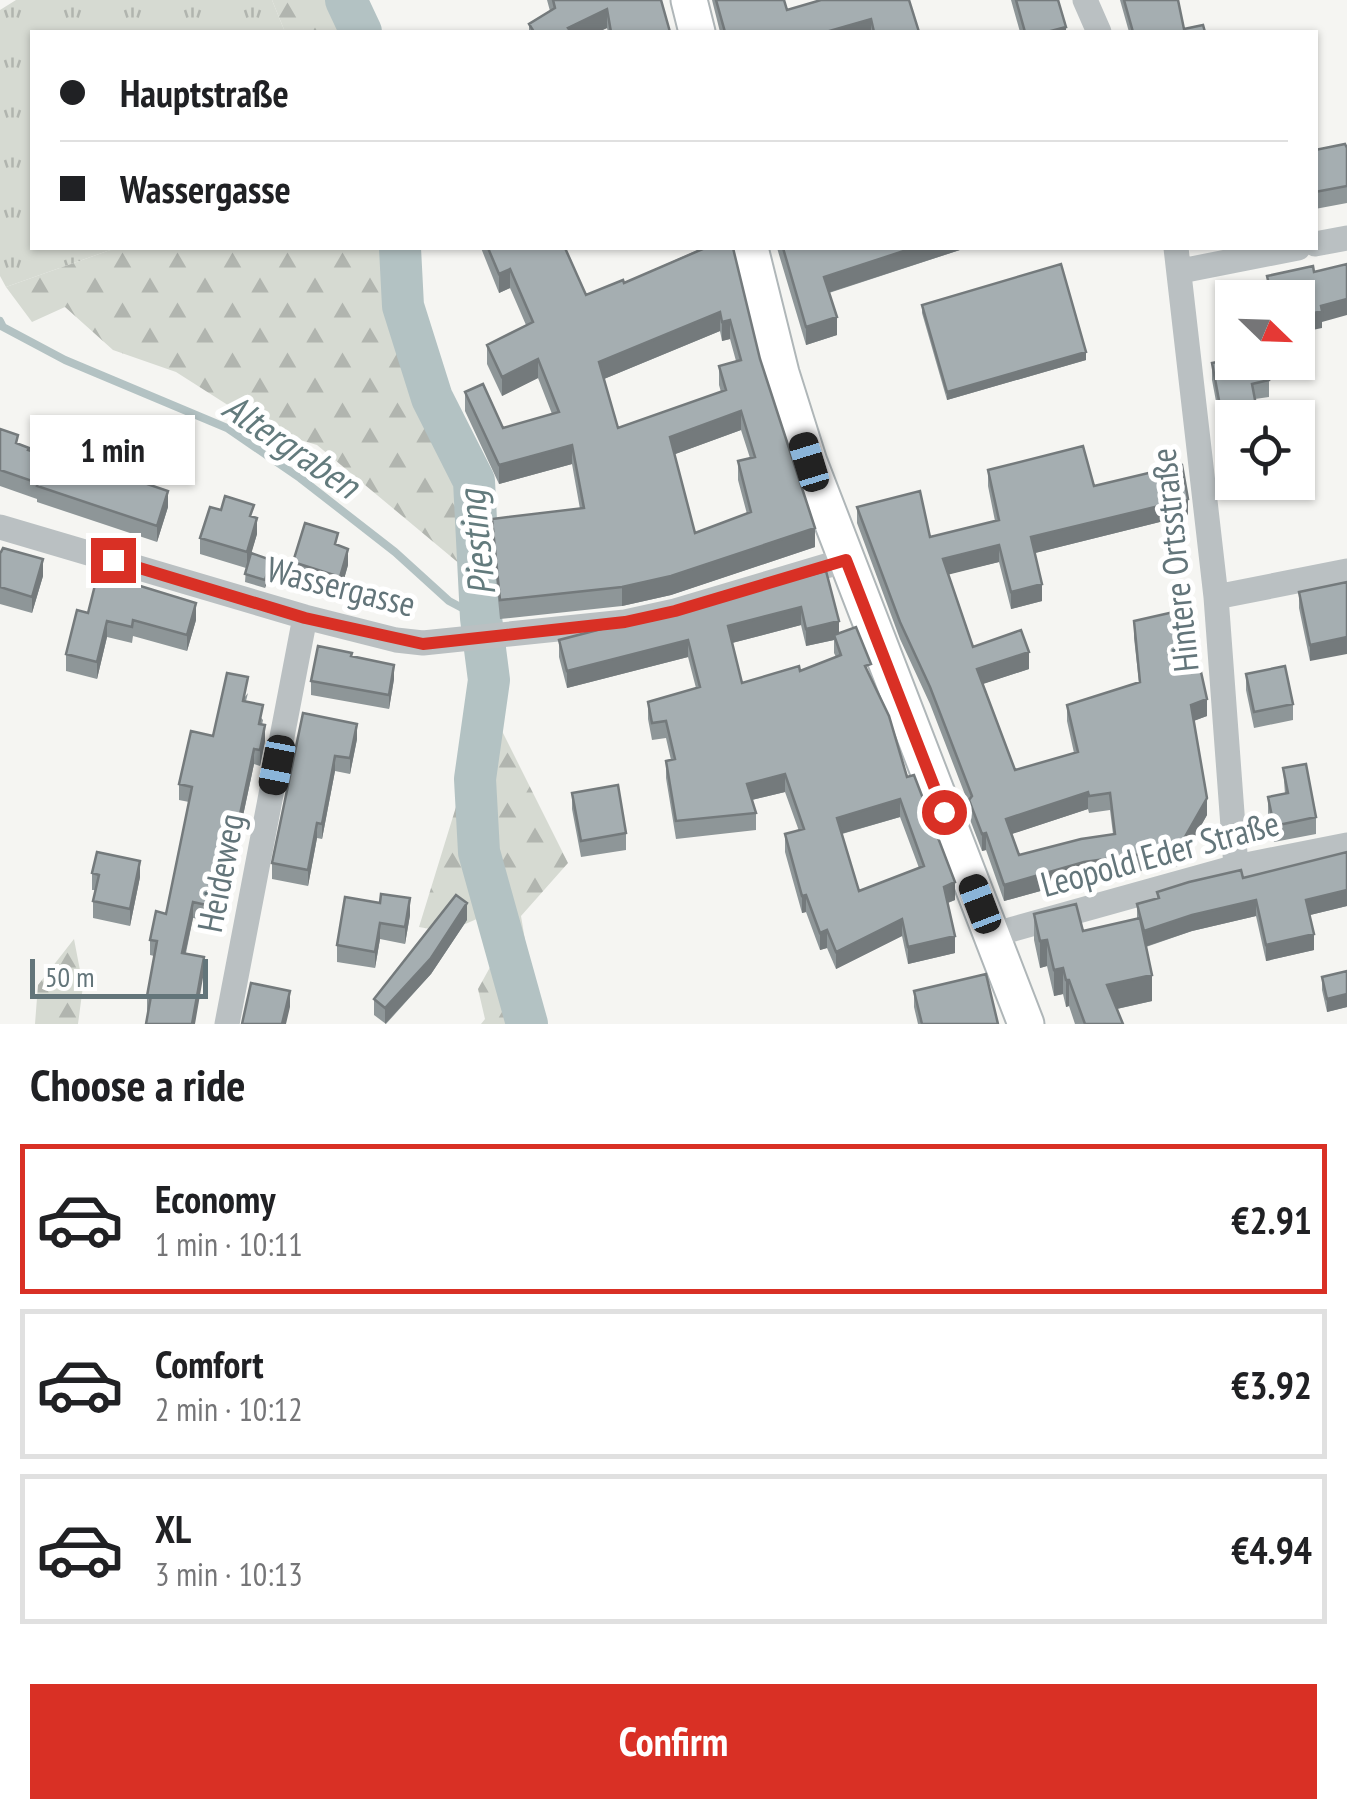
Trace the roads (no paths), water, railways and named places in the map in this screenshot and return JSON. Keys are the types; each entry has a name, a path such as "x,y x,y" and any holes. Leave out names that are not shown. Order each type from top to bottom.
{"main road":[{"path":"689,0 696,30"},
{"path":"750,250 781,373 809,462 1026,1024"}],"street":[{"path":"1085,0 1098,30"},
{"path":"1318,243 1347,238"},
{"path":"1178,259 1276,250"},
{"name":"Hintere Ortsstraße","path":"1178,259 1216,597 1236,867"},
{"name":"Wassergasse","path":"0,526 305,618 396,640 452,642 642,619 846,560"},
{"path":"1216,597 1347,570"},
{"name":"Heideweg","path":"228,1024 305,618"},
{"name":"Leopold Eder Straße","path":"992,935 1236,867 1347,845"}],"waterway":[{"name":"Piesting","path":"346,0 360,30"},
{"name":"Piesting","path":"400,250 403,306 432,398 474,481 481,618 489,680 475,779 479,852 527,1024"},
{"name":"Altergraben","path":"0,321 3,327 65,360 227,428 300,478 395,552 449,601 481,618"}]}
